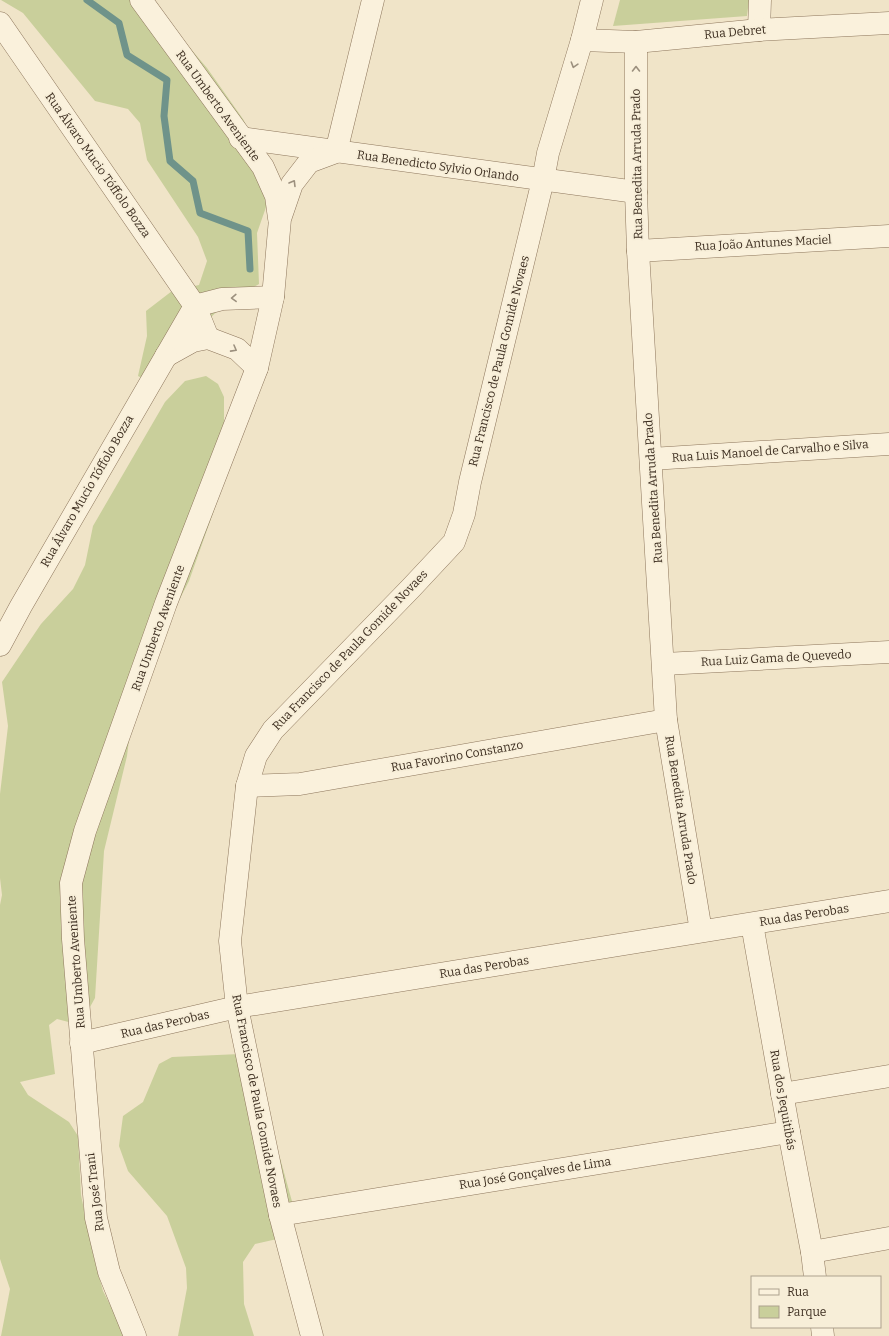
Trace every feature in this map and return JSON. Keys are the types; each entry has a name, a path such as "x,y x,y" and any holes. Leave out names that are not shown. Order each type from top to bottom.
{"street":[{"path":"336,152 374,0"},
{"name":"Rua Francisco de Paula Gomide Novaes","path":"312,1336 280,1214 237,1007 230,941 247,786 256,756 272,730 454,542 464,514 472,474 543,180 548,153 582,40 592,0"},
{"path":"758,30 760,0"},
{"name":"Rua Umberto Aveniente","path":"143,1 240,138 263,167 276,196 280,219"},
{"name":"Rua Álvaro Mucio Tóffolo Bozza","path":"0,23 196,306 208,338"},
{"name":"Rua Debret","path":"582,40 636,42 758,30 889,23"},
{"name":"Rua Benedita Arruda Prado","path":"636,42 636,192 638,251 664,664 666,720 701,932"},
{"name":"Rua Benedicto Sylvio Orlando","path":"240,138 636,192"},
{"name":"Rua Umberto Aveniente","path":"81,1043 73,939 71,883 85,831 166,603 257,368 273,297 280,219 292,184 309,162 336,152"},
{"name":"Rua João Antunes Maciel","path":"638,251 889,236"},
{"path":"196,306 222,299 273,297"},
{"name":"Rua Álvaro Mucio Tóffolo Bozza","path":"0,645 21,606 196,306"},
{"path":"166,356 193,341 208,338 237,349 257,368"},
{"name":"Rua Luis Manoel de Carvalho e Silva","path":"651,459 889,444"},
{"name":"Rua Álvaro Mucio Tóffolo Bozza","path":"0,638 21,606"},
{"name":"Rua Luiz Gama de Quevedo","path":"664,664 889,652"},
{"name":"Rua Favorino Constanzo","path":"247,786 300,784 666,720"},
{"name":"Rua das Perobas","path":"81,1043 237,1007 889,901"},
{"name":"Rua dos Jequitibás","path":"752,924 812,1252 815,1276"},
{"name":"Rua José Trani","path":"81,1043 96,1218 109,1272 135,1336"},
{"path":"782,1094 889,1076"},
{"name":"Rua José Gonçalves de Lima","path":"280,1214 789,1132"},
{"path":"812,1252 889,1238"}],"green space":[{"path":"1,0 135,0 178,34 207,68 243,119 265,162 272,190 257,233 259,284 224,305 144,379 138,376 147,336 146,311 172,291 199,285 207,261 198,237 147,160 140,123 128,109 95,101 23,13"},
{"path":"620,0 749,0 747,16 613,26"},
{"path":"206,376 218,384 224,397 224,482 189,581 136,684 127,756 104,851 95,998 80,1025 57,1019 49,1025 55,1074 20,1082 28,1095 69,1122 78,1136 81,1195 94,1258 103,1291 123,1330 123,1336 1,1336 10,1289 0,1259 0,905 2,895 0,878 0,794 8,726 2,682 41,624 73,589 85,565 93,526 165,402 185,381"},
{"path":"240,1054 253,1116 280,1158 293,1205 286,1237 255,1244 243,1262 244,1304 254,1336 178,1336 187,1288 186,1268 167,1216 128,1171 119,1146 123,1116 143,1102 159,1064 172,1057"}],"waterway":[{"path":"87,0 119,23 127,55 167,80 164,116 170,161 193,181 200,213 248,231 250,269"}]}
